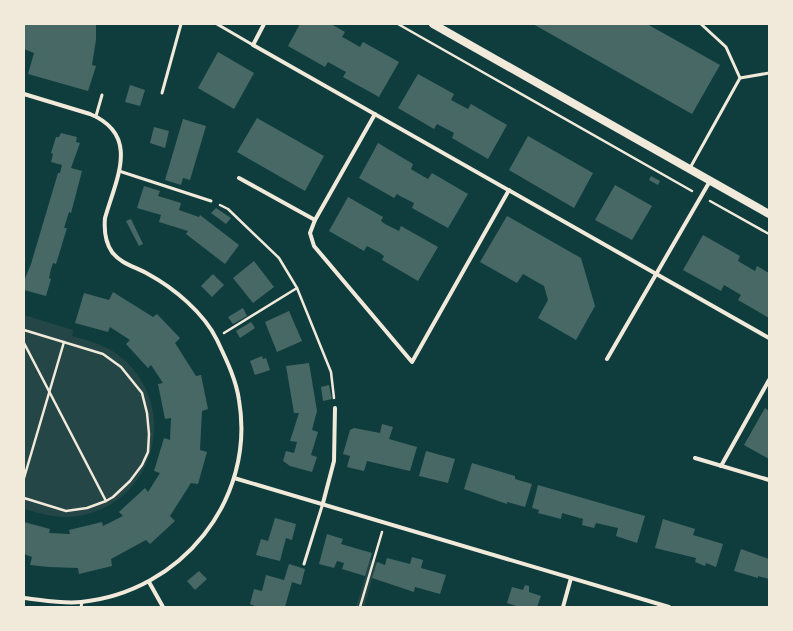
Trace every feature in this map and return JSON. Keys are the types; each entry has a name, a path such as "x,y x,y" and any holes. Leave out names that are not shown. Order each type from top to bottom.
{"main road":[{"path":"433,24 769,214"}],"street":[{"path":"264,24 253,45 769,338"},
{"path":"24,94 96,116 113,129 121,144 122,160 104,227 108,244 112,251 125,263 148,274 173,290 197,313 216,338 231,369 239,400 242,434 234,478 222,510 202,540 178,562 149,582 81,605 24,598"},
{"path":"375,114 315,220 310,233 314,246 412,362 509,190"},
{"path":"239,178 315,220"},
{"path":"607,359 710,181"},
{"path":"721,466 768,382"},
{"path":"323,504 334,461 335,408"},
{"path":"695,458 769,480"},
{"path":"234,478 669,607"},
{"path":"563,607 571,578"},
{"path":"149,582 163,607"}],"lane":[{"path":"162,93 182,24"},
{"path":"216,24 253,45"},
{"path":"701,24 726,47 740,78"},
{"path":"689,170 740,78 769,72"},
{"path":"96,116 102,95"},
{"path":"119,171 211,200"},
{"path":"304,564 323,504"}],"path":[{"path":"398,24 769,234"},
{"path":"211,200 228,209 279,258 297,288 331,372 335,408"},
{"path":"216,338 297,288"},
{"path":"24,330 110,357 130,376 142,393 145,403 149,434 148,452 136,474 113,497 106,501 87,508 66,511 24,498"},
{"path":"24,478 50,394 64,342"},
{"path":"24,343 106,501"},
{"path":"360,607 385,522"}],"shaded area":[{"path":"24,315 73,330 72,336 99,344 114,352 135,372 148,395 154,421 152,446 143,471 127,491 106,507 71,517 51,516 24,509"},
{"path":"370,560 377,562 364,607 356,607"}],"building":[{"path":"24,24 96,24 96,40 92,65 96,66 88,91 28,74 34,53 24,49"},
{"path":"300,24 331,24 345,32 342,37 360,47 363,42 399,62 379,97 343,77 346,72 328,62 325,67 288,46"},
{"path":"533,24 647,24 720,65 692,114"},
{"path":"218,52 254,73 234,109 198,88"},
{"path":"418,74 454,94 451,100 468,109 471,104 507,125 488,159 452,138 454,133 437,124 434,129 398,108"},
{"path":"130,85 145,90 140,106 125,102"},
{"path":"257,118 324,156 305,191 237,152"},
{"path":"183,119 206,126 190,180 183,178 181,185 165,180"},
{"path":"154,127 169,131 165,148 150,143"},
{"path":"61,133 77,137 76,142 80,143 71,168 82,171 71,213 69,212 64,228 67,228 56,264 53,263 51,269 49,278 51,279 46,296 24,290 24,281 31,264 58,173 60,173 62,165 51,162 53,154 51,153 56,137 59,137"},
{"path":"528,136 593,173 574,208 509,170"},
{"path":"378,143 413,164 411,169 428,179 432,173 468,194 448,228 412,208 414,203 397,194 394,198 359,178"},
{"path":"651,176 660,181 658,185 649,180"},
{"path":"615,185 652,206 632,240 595,220"},
{"path":"144,186 160,191 158,196 181,203 179,210 199,217 200,215 239,245 225,264 186,234 188,231 159,222 161,215 137,208"},
{"path":"348,197 383,217 381,221 385,224 399,231 401,226 438,247 418,281 382,260 384,256 380,253 367,246 364,251 329,231"},
{"path":"216,208 231,218 226,224 211,213"},
{"path":"507,216 581,258 595,306 576,340 538,318 548,300 544,286 523,274 517,283 480,262"},
{"path":"131,219 143,244 139,246 126,221"},
{"path":"703,235 740,256 738,261 755,271 757,266 769,273 769,318 738,300 741,295 724,285 721,291 683,270"},
{"path":"254,261 274,287 253,303 233,278"},
{"path":"213,274 224,285 212,297 201,286"},
{"path":"113,292 153,317 157,314 180,338 175,343 196,376 201,375 208,409 202,411 200,450 207,452 198,484 191,483 170,516 175,521 150,544 146,540 111,559 112,566 79,574 78,568 30,565 32,557 24,554 24,522 50,529 49,533 70,534 69,530 102,522 103,526 123,516 119,512 145,488 148,492 160,473 154,471 164,438 170,440 171,418 165,419 158,384 163,383 151,365 148,368 126,344 130,340 110,327 108,332 75,323 84,293 109,300"},
{"path":"243,308 247,316 233,324 228,317"},
{"path":"289,311 302,341 277,352 265,322"},
{"path":"251,322 255,328 240,338 236,331"},
{"path":"262,356 263,359 266,358 270,370 255,375 250,361"},
{"path":"309,363 317,411 312,430 318,432 311,455 317,457 312,472 290,466 283,461 286,451 294,453 297,442 290,441 299,413 294,413 286,366"},
{"path":"329,385 332,399 323,401 321,387"},
{"path":"765,408 769,411 769,459 744,445"},
{"path":"382,424 393,427 389,439 417,447 410,471 367,461 364,471 347,467 350,456 343,454 350,430 354,428 380,433"},
{"path":"426,451 455,459 448,483 419,476"},
{"path":"472,463 515,476 515,479 532,484 525,507 507,502 507,504 464,489"},
{"path":"538,485 645,516 637,543 616,536 618,528 596,523 594,528 582,525 583,519 562,513 561,519 538,513 539,510 532,508"},
{"path":"275,518 296,524 292,540 286,538 280,561 256,555 261,539 268,541"},
{"path":"663,519 695,529 693,535 723,544 716,567 706,563 705,566 695,562 696,558 655,548"},
{"path":"327,534 343,539 341,544 372,553 365,576 342,569 344,563 337,561 334,568 319,564"},
{"path":"741,549 769,559 769,579 758,576 758,578 734,571"},
{"path":"412,557 423,560 421,568 446,575 440,594 415,587 414,592 372,578 377,562 385,565 387,558 410,564"},
{"path":"289,564 305,569 301,585 292,582 285,607 258,607 250,604 254,589 262,591 266,575 284,580"},
{"path":"199,571 207,579 195,590 187,581"},
{"path":"525,585 529,586 529,592 541,596 537,607 519,607 507,603 512,587 523,590"}]}
